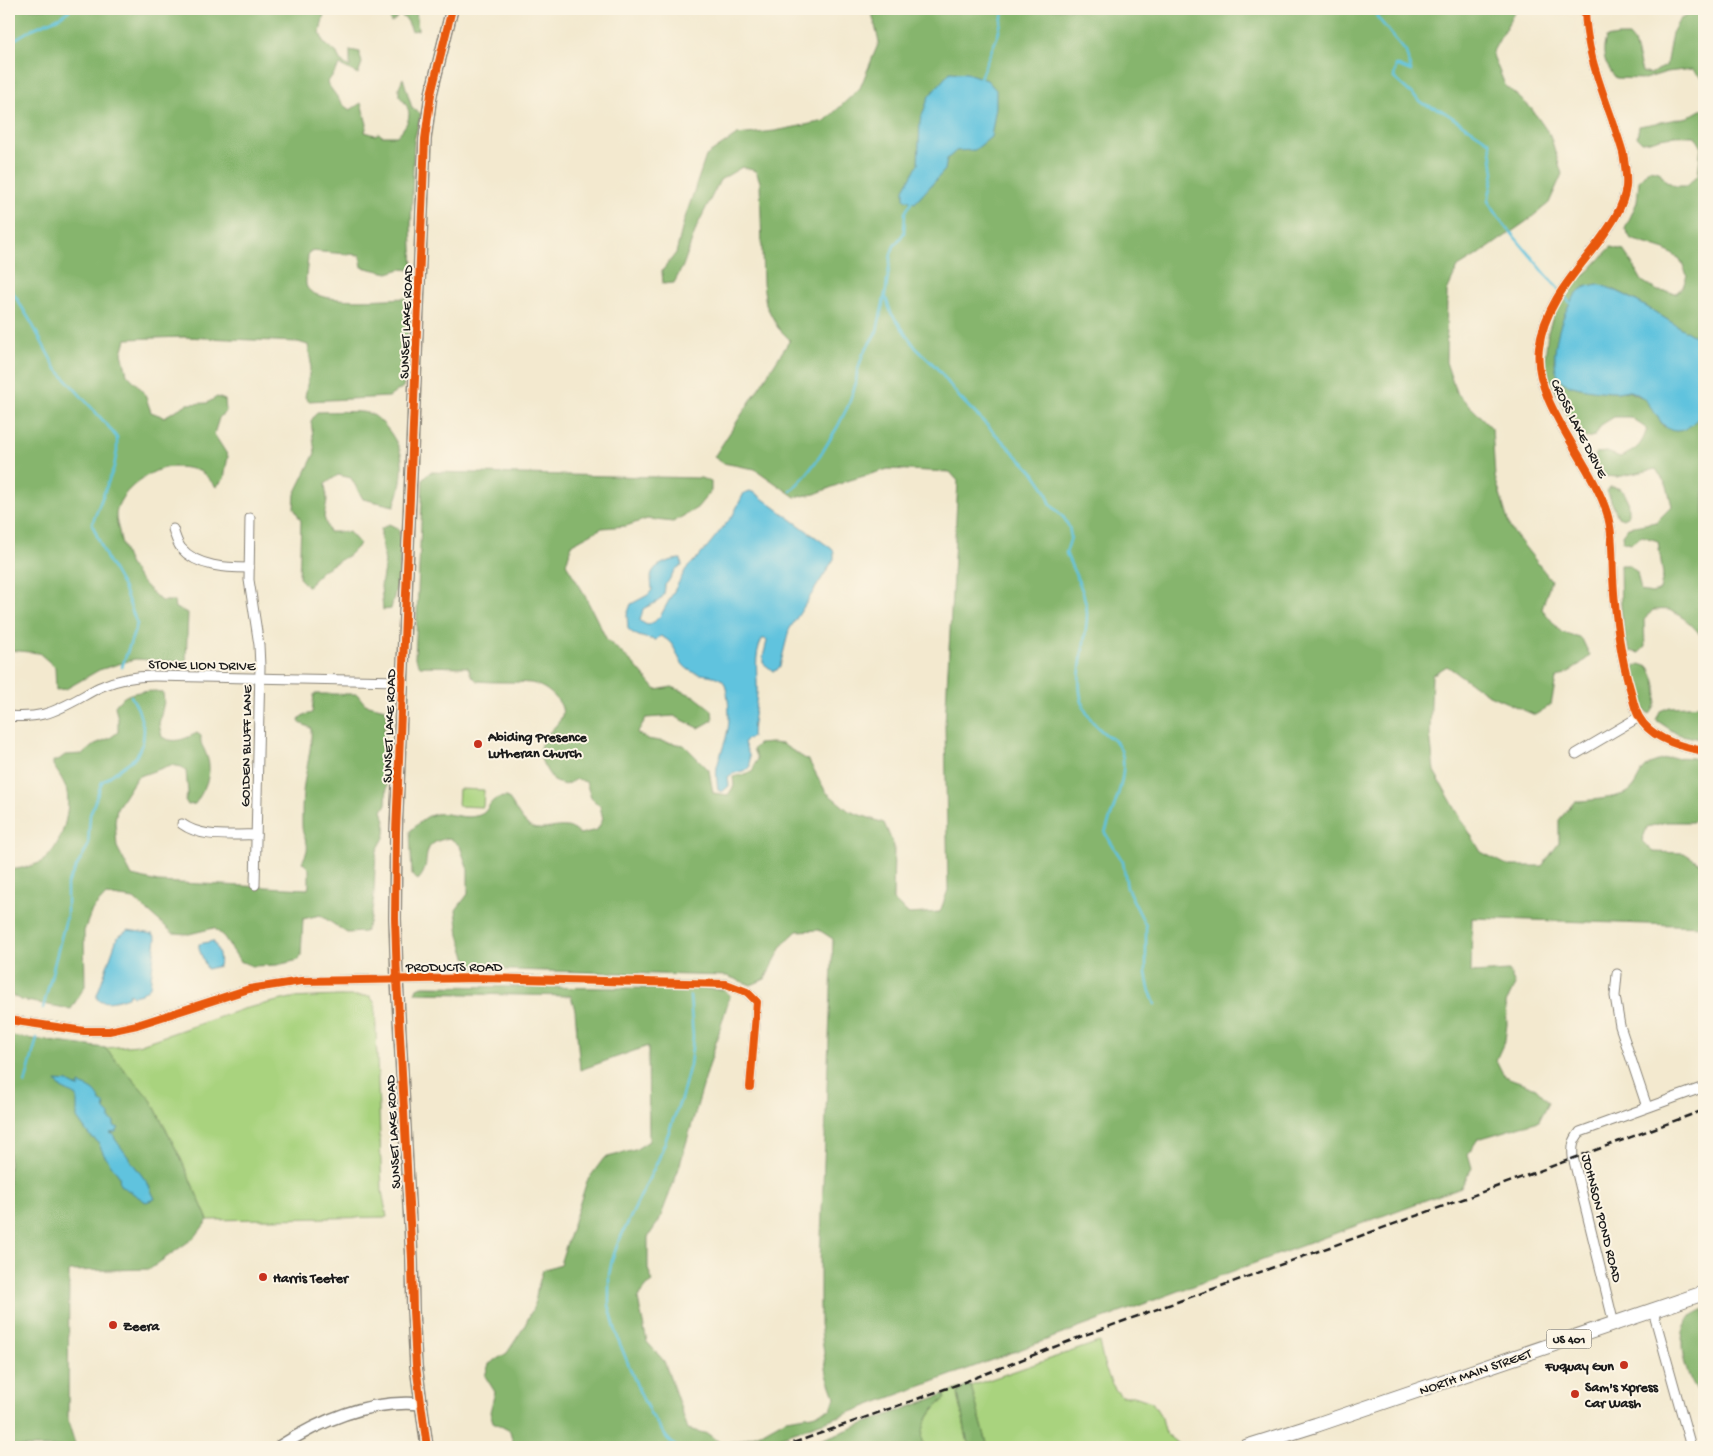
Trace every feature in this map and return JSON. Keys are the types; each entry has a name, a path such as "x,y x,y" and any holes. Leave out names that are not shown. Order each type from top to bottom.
{"highway":[{"name":"NORTH MAIN STREET","path":"1246,1447 1704,1293"}],"main road":[{"name":"SUNSET LAKE ROAD","path":"427,1447 420,1404 413,1311 397,979 396,832 425,139 431,94 452,9"},
{"path":"279,1447 312,1427 342,1414 408,1402 420,1404"}],"street":[{"name":"CROSS LAKE DRIVE","path":"1585,9 1589,50 1623,153 1626,169 1626,188 1621,206 1611,226 1559,294 1550,310 1542,332 1538,364 1541,381 1549,400 1585,465 1606,511 1611,530 1617,626 1626,676 1638,717"},
{"name":"GOLDEN BLUFF LANE","path":"250,518 250,596 259,645 260,678 255,885"},
{"path":"173,529 182,549 193,557 222,567 249,568"},
{"name":"STONE LION DRIVE","path":"9,716 43,714 64,706 101,687 135,677 402,681"},
{"path":"1576,754 1638,717 1661,738 1704,751"},
{"path":"182,824 196,832 205,834 256,835"},
{"path":"1616,974 1616,996 1620,1026 1647,1108"},
{"name":"PRODUCTS ROAD","path":"9,1020 84,1031 109,1031 137,1025 242,991 301,981 481,978 726,984 747,992 758,1002 750,1087"},
{"name":"JOHNSON POND ROAD","path":"1614,1324 1572,1146 1580,1132 1704,1087"},
{"path":"1653,1311 1691,1447"}],"green space":[{"path":"9,9 325,9 320,33 324,43 337,53 340,61 350,67 350,50 360,52 362,63 358,74 340,65 327,83 343,105 350,110 361,103 367,124 365,132 375,135 379,133 382,136 397,136 405,126 408,121 409,111 399,96 399,87 403,78 412,108 421,114 414,141 411,225 413,270 401,269 388,273 362,267 360,255 310,251 306,278 306,285 311,292 336,299 409,298 406,378 403,387 389,397 308,401 305,397 311,363 308,345 298,342 184,337 126,339 122,353 127,374 144,392 151,412 164,417 187,404 207,403 217,397 225,400 226,411 219,418 214,434 228,456 224,479 216,487 199,471 178,467 162,468 137,482 120,501 117,509 116,520 122,543 133,570 161,601 174,601 175,608 188,613 186,662 135,659 99,670 66,689 56,690 55,667 39,653 9,650"},
{"path":"389,9 416,9 418,30 412,31 407,20 400,15 391,23"},
{"path":"871,9 1514,9 1514,13 1492,53 1505,85 1531,108 1550,135 1562,174 1549,203 1527,221 1458,267 1447,291 1446,362 1456,392 1492,428 1495,477 1510,528 1551,580 1542,609 1561,632 1582,639 1590,656 1574,669 1556,679 1551,705 1535,715 1487,694 1447,666 1432,675 1430,733 1434,771 1481,852 1509,866 1542,866 1559,843 1559,820 1575,801 1595,800 1628,792 1646,767 1658,761 1683,757 1704,762 1704,816 1692,822 1666,822 1647,827 1642,841 1653,852 1684,853 1703,865 1704,926 1472,918 1471,973 1509,971 1515,985 1506,1003 1507,1024 1505,1040 1496,1060 1504,1076 1536,1088 1549,1102 1539,1121 1478,1139 1468,1154 1472,1168 1461,1187 751,1447 509,1447 513,1443 510,1431 493,1422 490,1412 495,1392 485,1376 489,1364 507,1353 524,1327 535,1304 543,1270 560,1264 587,1181 604,1158 635,1150 649,1141 648,1046 580,1070 575,1010 571,996 415,993 417,988 423,986 711,989 724,990 730,995 678,1171 659,1221 648,1237 648,1269 653,1282 644,1288 638,1299 647,1342 664,1361 688,1429 708,1434 721,1443 738,1441 763,1432 786,1419 812,1415 831,1409 835,1397 827,1375 820,1324 820,1261 833,939 819,930 797,931 784,943 765,979 751,985 727,976 476,969 466,957 459,935 456,910 468,894 468,870 460,846 450,838 432,844 427,854 423,874 418,880 412,875 410,831 429,816 446,814 464,817 476,816 485,812 495,800 507,797 519,815 532,828 568,827 580,834 597,830 603,819 600,806 591,798 586,782 577,779 565,785 555,782 542,762 540,748 543,741 561,718 560,704 552,694 541,686 531,683 477,681 471,675 468,667 420,666 415,658 423,479 430,472 701,478 711,482 711,491 697,508 673,522 647,519 626,526 602,528 572,544 566,564 582,590 607,640 633,663 656,690 672,687 694,696 712,710 713,720 699,728 674,716 646,718 637,733 647,739 684,745 709,770 713,793 728,795 734,786 733,777 752,772 757,759 753,749 758,744 782,744 809,761 826,792 849,811 884,823 894,846 893,900 909,914 940,912 948,890 945,725 958,481 950,472 888,469 847,481 815,494 795,497 755,469 723,463 714,457 790,340 778,328 766,305 763,283 760,182 756,171 742,167 720,180 697,226 683,266 674,283 663,284 662,271 676,253 684,221 706,156 737,135 775,131 825,121 860,88 879,42"},
{"path":"1704,9 1704,80 1692,69 1667,72 1644,79 1616,78 1609,69 1604,55 1606,38 1617,36 1629,36 1634,42 1642,72 1650,74 1666,66 1672,33 1680,19"},
{"path":"1704,108 1704,341 1613,289 1582,289 1569,307 1562,322 1554,361 1577,387 1613,392 1628,391 1646,399 1664,427 1704,413 1704,641 1694,627 1679,615 1669,610 1653,610 1644,620 1645,647 1639,653 1630,651 1626,641 1621,609 1620,565 1629,565 1637,572 1641,591 1652,593 1660,590 1663,575 1658,541 1642,536 1631,543 1623,541 1622,535 1628,527 1656,522 1672,506 1667,486 1656,469 1617,477 1605,476 1594,465 1596,453 1607,452 1620,457 1634,450 1643,440 1647,429 1630,417 1614,417 1601,425 1595,436 1586,438 1576,434 1547,373 1545,358 1548,332 1555,310 1570,286 1590,270 1611,247 1623,250 1642,281 1658,291 1676,293 1683,287 1687,275 1680,259 1665,250 1631,239 1625,229 1637,202 1639,181 1649,169 1659,171 1665,180 1675,186 1686,186 1698,175 1701,146 1695,136 1669,136 1642,142 1637,137 1639,126 1688,117"},
{"path":"317,412 361,412 376,417 396,441 401,455 402,473 394,506 363,499 351,478 338,475 325,484 327,500 324,517 329,532 349,532 360,544 349,555 321,571 308,587 299,578 301,521 294,508 295,494 315,453 311,421"},
{"path":"1610,487 1620,489 1626,496 1628,516 1623,519 1618,517 1607,491"},
{"path":"389,524 399,529 400,566 391,609 383,610 381,586 385,562 381,529"},
{"path":"1640,664 1649,667 1656,684 1656,703 1650,714 1644,710 1633,682 1633,668"},
{"path":"156,691 163,693 164,702 159,724 162,737 171,740 184,739 197,733 201,736 201,744 209,767 205,786 195,804 188,805 185,800 188,793 186,771 182,767 171,765 137,777 117,808 115,821 117,847 132,876 158,882 308,889 309,869 302,862 307,846 302,831 302,814 311,728 300,723 299,719 312,713 314,694 357,694 365,704 385,709 387,719 384,730 385,752 381,760 383,777 387,784 386,804 382,811 385,819 385,834 377,851 372,913 365,932 347,933 320,915 303,919 301,955 299,960 277,965 252,966 240,961 224,937 214,928 189,934 173,933 134,899 106,895 92,910 84,931 85,986 71,1009 21,1000 9,994 9,870 39,863 53,851 58,842 65,821 68,801 63,781 53,765 53,761 57,761 65,755 83,754 95,744 110,738 118,732 115,706 124,697 133,693"},
{"path":"1704,705 1704,740 1677,734 1656,720 1660,711 1670,707"},
{"path":"459,789 484,790 483,807 458,806"},
{"path":"370,996 375,1004 382,1191 387,1217 208,1220 180,1157 151,1100 105,1048 138,1045 243,1009 291,998"},
{"path":"9,1036 105,1048 151,1100 180,1157 208,1220 195,1237 150,1269 69,1271 68,1421 76,1447 9,1447"},
{"path":"1704,1309 1704,1394 1696,1389 1691,1381 1683,1354 1682,1336 1688,1320"},
{"path":"1099,1342 1106,1371 1116,1390 1121,1396 1134,1396 1152,1402 1162,1418 1166,1434 1182,1447 988,1447 971,1386"},
{"path":"966,1386 971,1386 988,1447 972,1447 967,1439 958,1393"},
{"path":"961,1388 958,1393 967,1439 972,1447 924,1447 924,1427 930,1414 945,1399 945,1394"},
{"path":"945,1394 945,1399 930,1414 924,1426 924,1447 801,1447"}],"water":[{"path":"950,72 967,73 987,80 996,90 996,107 991,137 975,150 956,151 947,159 945,170 915,203 904,199 904,189 918,164 920,121 929,96"},
{"path":"1598,284 1626,295 1704,341 1704,413 1688,427 1680,431 1670,429 1659,420 1644,399 1629,391 1608,392 1579,388 1562,381 1557,373 1555,348 1563,318 1569,305 1583,288"},
{"path":"750,491 832,549 834,559 789,630 780,666 777,670 773,671 763,663 767,641 762,639 757,659 757,693 752,737 744,743 749,755 750,767 728,777 729,786 722,792 718,790 717,767 729,725 728,703 724,683 722,680 710,675 689,670 684,666 674,647 666,639 660,636 656,640 648,639 631,632 628,629 627,615 631,604 648,595 652,590 651,577 654,570 665,563 681,559 682,566 674,571 665,585 665,591 661,599 643,609 640,621 647,625 654,622 661,615 686,569 703,552 733,515 744,493"},
{"path":"128,930 153,934 156,938 150,987 141,994 133,996 130,993 128,997 116,1001 101,1001 97,999 97,995 117,938"},
{"path":"213,941 219,953 219,966 207,969 199,949 199,944"},
{"path":"56,1081 68,1082 79,1088 79,1084 96,1092 100,1102 104,1103 105,1110 110,1115 110,1120 114,1122 114,1126 119,1128 116,1132 110,1133 114,1135 148,1184 155,1199 146,1202 120,1185 119,1176 104,1155 98,1142 89,1135 77,1118 77,1096 61,1088"}],"waterway":[{"path":"9,43 32,29 60,17 71,9"},
{"path":"979,80 998,35 1004,9"},
{"path":"1375,9 1377,17 1406,52 1411,71 1396,65 1394,78 1423,104 1441,110 1490,142 1494,173 1488,201 1502,222 1571,304"},
{"path":"791,491 820,456 848,406 863,354 877,331 886,290 891,254 894,246 904,233 905,213 912,201"},
{"path":"9,286 55,367 117,438 114,467 92,524 107,559 123,587 137,624 122,667"},
{"path":"885,295 891,313 916,348 936,367 960,398 1034,473 1045,489 1051,505 1064,518 1069,527 1071,537 1066,553 1082,590 1087,614 1079,677 1081,698 1084,708 1093,721 1105,734 1116,742 1121,751 1123,762 1123,774 1117,800 1105,833 1123,862 1127,888 1146,926 1146,973 1149,989 1155,1004"},
{"path":"43,1008 67,915 67,884 88,846 90,815 102,782 136,757 143,742 144,729 138,709 131,696"},
{"path":"676,1447 667,1438 650,1413 618,1339 609,1305 609,1275 618,1243 659,1158 681,1099 690,1065 693,1037 690,996"},
{"path":"25,1084 37,1038"}],"railway":[{"path":"782,1447 959,1384 1085,1335 1704,1110"}],"cycle path":[{"path":"427,1447 416,1366 413,1311 397,979 395,918 396,832 425,139 431,94 452,9"},
{"path":"1585,9 1589,47 1623,153 1626,187 1622,203 1611,224 1569,279 1553,305 1542,333 1539,348 1539,368 1544,389 1553,410 1589,472 1607,513 1611,536 1614,592 1619,635 1636,711 1644,725 1667,741 1704,751"},
{"path":"9,1020 84,1031 109,1031 137,1025 249,989 301,981 481,978 726,984 747,992 757,1002 750,1087"}],"place":[{"name":"Abiding Presence Lutheran Church","path":"478,744"},
{"name":"Harris Teeter","path":"263,1277"},
{"name":"Zeera","path":"113,1325"},
{"name":"Fuquay Gun","path":"1624,1365"},
{"name":"Sam's Xpress Car Wash","path":"1575,1394"}]}
